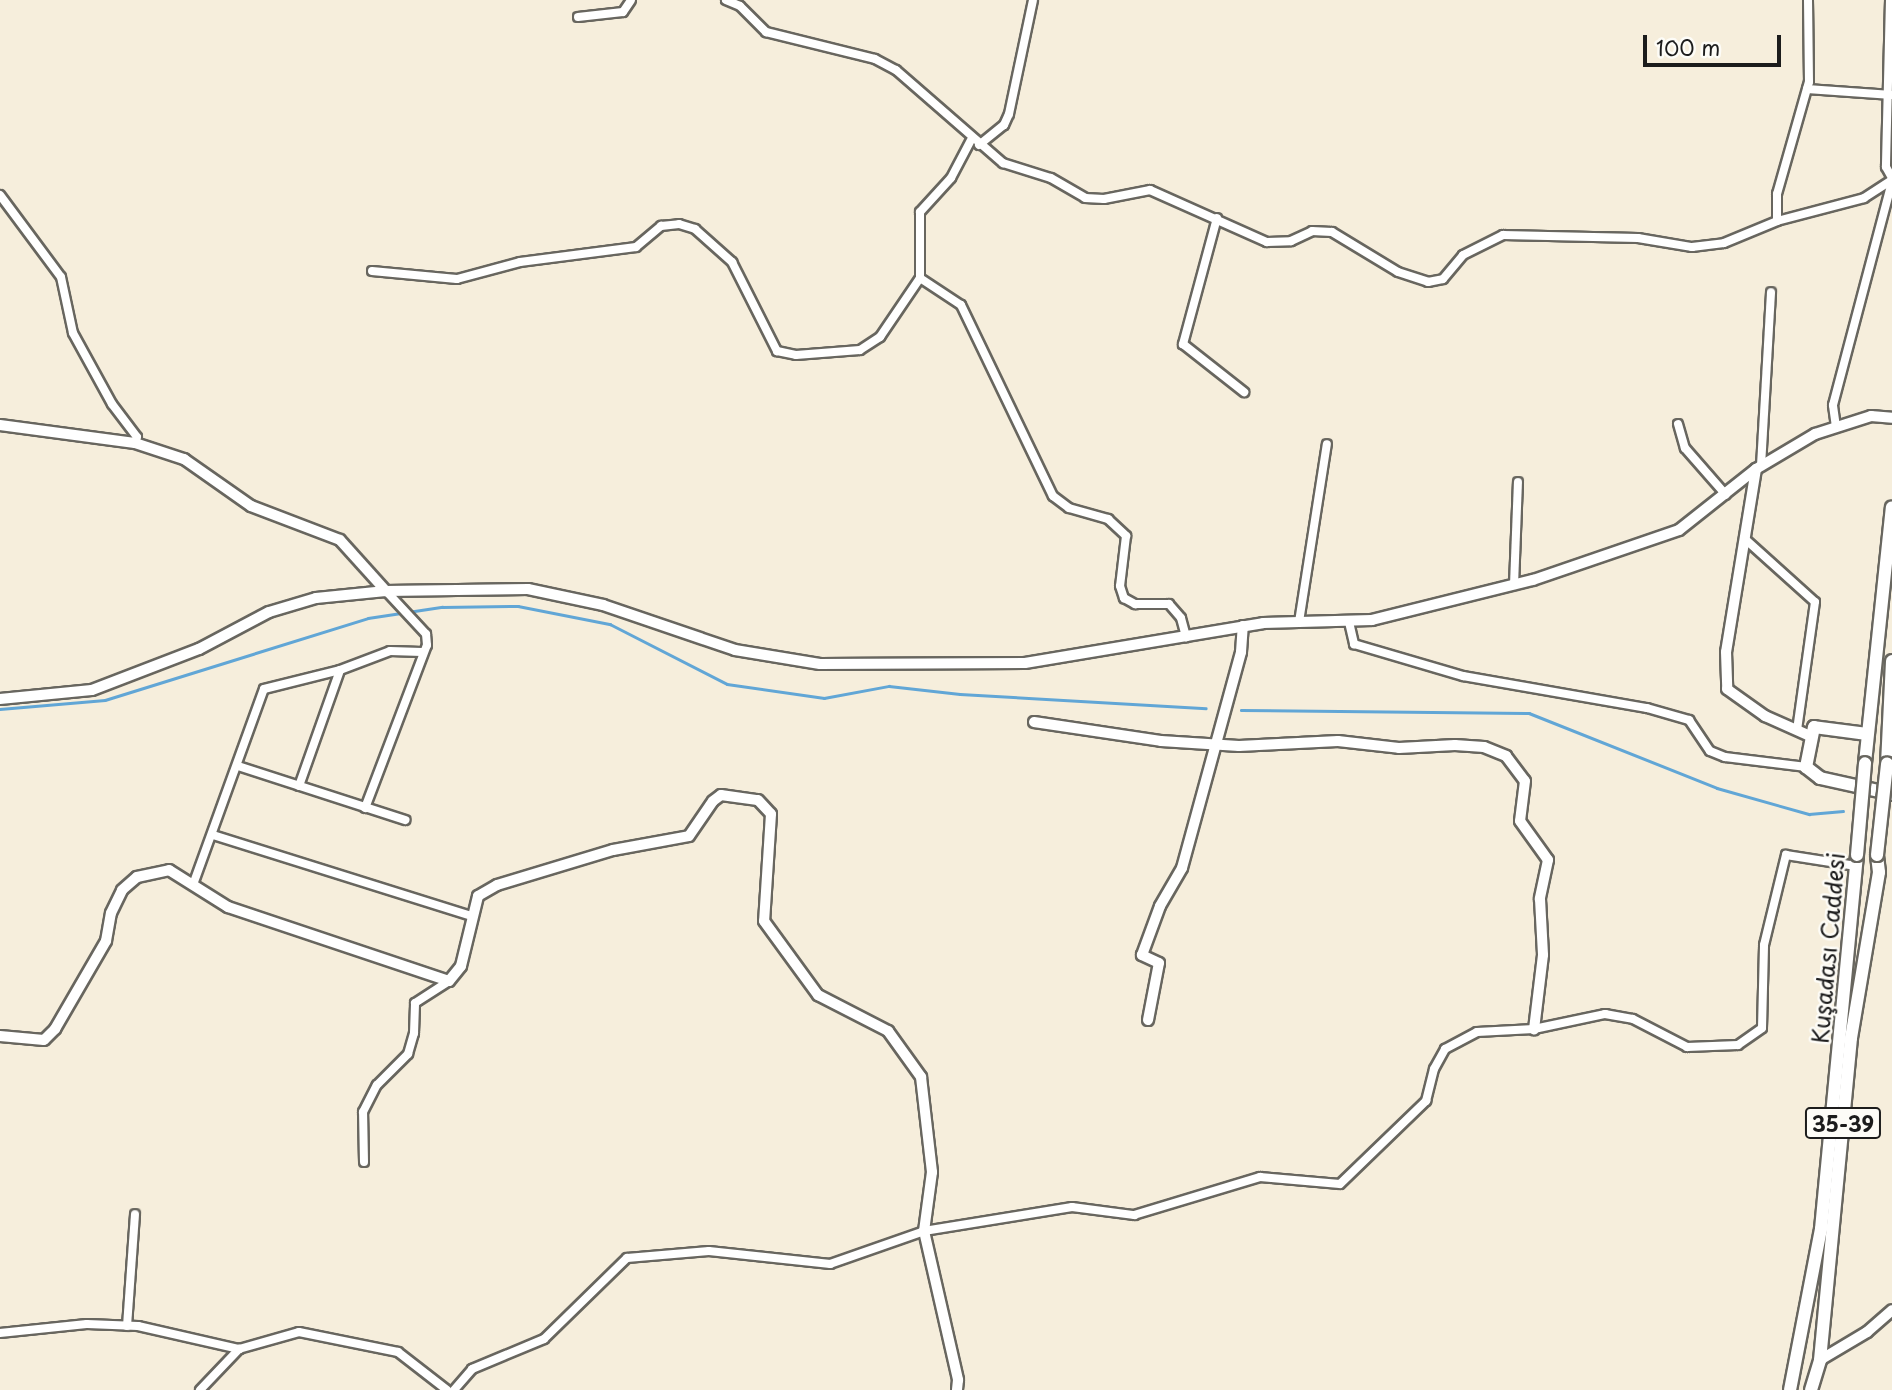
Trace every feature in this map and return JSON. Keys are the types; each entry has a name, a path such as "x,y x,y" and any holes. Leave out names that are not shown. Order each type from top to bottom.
{"main road":[{"name":"Kuşadası Caddesi","path":"1790,1390 1821,1229 1867,734 1892,507"},
{"name":"Kuşadası Caddesi","path":"1811,1390 1820,1360 1851,1038 1879,872 1877,855 1891,725 1892,661"},
{"path":"1867,734 1820,724 1810,736 1806,766 1820,778 1892,794"}],"street":[{"path":"578,17 622,12 631,0"},
{"path":"726,0 740,6 766,32 875,59 896,70 947,112 975,143 1003,163 1052,178 1085,198 1104,199 1150,190 1217,218 1238,233 1267,242 1291,241 1312,231 1332,232 1398,272 1436,283 1448,276 1463,255 1503,235 1637,238 1692,247 1724,243 1777,221 1864,198 1892,180"},
{"path":"372,271 457,279 520,262 636,247 661,226 679,224 705,236 732,261 747,285 772,347 796,355 872,344 920,278 920,212 951,178 975,143 1004,125 1009,114 1033,0"},
{"path":"1777,221 1777,194 1807,89 1808,0"},
{"path":"1836,427 1833,405 1892,180 1886,167 1891,6"},
{"path":"1807,89 1890,95"},
{"path":"0,195 61,277 73,333 112,404 137,437 135,443"},
{"path":"1217,218 1183,344 1244,392"},
{"path":"920,278 961,305 1053,496 1069,508 1108,519 1126,536 1120,586 1124,598 1135,604 1170,604 1181,618 1185,637"},
{"path":"1771,292 1759,468 1726,652 1727,689 1765,716 1810,736"},
{"path":"0,699 92,690 199,649 269,611 316,598 386,591 528,589 603,605 735,650 820,664 1025,663 1243,626 1349,622 1401,616 1514,585 1679,530 1759,468 1815,433 1871,416 1892,418"},
{"path":"1678,424 1685,448 1726,495"},
{"path":"0,425 135,443 197,466 251,506 340,540 426,634 427,645 422,652 365,808"},
{"path":"1299,622 1326,443"},
{"path":"1514,585 1518,482"},
{"path":"1745,539 1815,602 1797,730"},
{"path":"1349,622 1354,643 1463,676 1647,708 1689,720 1710,751 1725,757 1806,766"},
{"path":"1149,1020 1159,963 1142,955 1160,906 1182,868 1241,652 1243,626"},
{"path":"194,882 264,689 340,670 390,651 422,652"},
{"path":"299,786 340,670"},
{"path":"1034,722 1114,737 1216,744 1463,745 1484,747 1515,764 1525,781 1520,821 1548,860 1540,899 1543,955 1534,1029"},
{"path":"238,766 405,820"},
{"path":"364,1162 363,1112 377,1085 408,1054 414,1032 415,1003 449,982 461,966 478,896 497,885 612,850 689,836 712,801 721,795 745,796 768,807 771,831 763,890 764,920 818,995 888,1031 921,1077 932,1172 923,1231 958,1380 957,1390"},
{"path":"213,835 471,916"},
{"path":"454,1390 472,1369 544,1339 627,1258 709,1251 830,1264 923,1231 1072,1207 1133,1215 1261,1177 1340,1184 1426,1101 1434,1069 1454,1041 1477,1032 1534,1029 1605,1014 1633,1019 1699,1049 1752,1039 1765,1017 1764,944 1786,855 1856,861"},
{"path":"0,1036 44,1040 55,1029 106,941 111,913 122,890 137,877 169,870 194,882 228,906 449,982"},
{"path":"127,1326 135,1214"},
{"path":"1820,1360 1867,1332 1892,1310"},
{"path":"0,1333 86,1324 127,1326 239,1349 299,1332 398,1352 447,1390"},
{"path":"200,1390 239,1349"}],"waterway":[{"path":"0,709 105,700 368,618 442,607 518,606 610,624 727,684 824,698 889,686 960,694 1206,708"},
{"path":"1241,710 1529,713 1717,788 1809,814 1843,811"}]}
